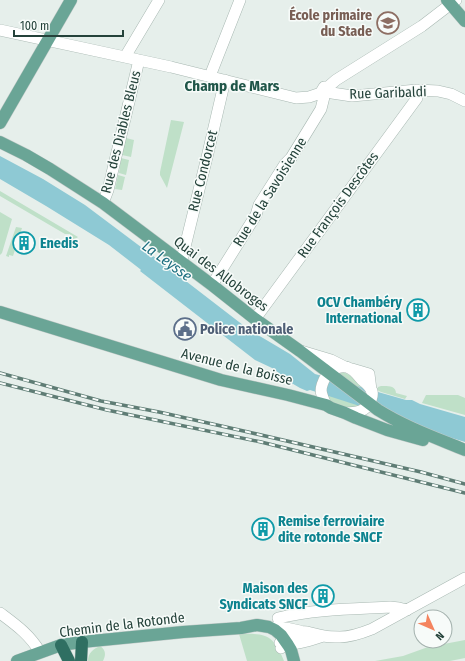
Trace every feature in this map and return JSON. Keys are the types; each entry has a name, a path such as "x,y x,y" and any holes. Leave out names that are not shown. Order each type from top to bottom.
{"highway":[{"path":"81,661 82,642"},
{"path":"61,645 69,661"}],"main road":[{"path":"0,123 71,0"},
{"path":"454,1 465,21"},
{"name":"Quai des Allobroges","path":"0,142 50,169 103,203 179,262 328,372 371,396 387,416 415,430 465,451"},
{"name":"Avenue de la Boisse","path":"0,312 220,380 326,405 387,430 465,451"},
{"name":"Chemin de la Rotonde","path":"17,661 61,645 82,642 241,628 257,625 269,627"},
{"path":"269,627 275,630 289,661"},
{"name":"Chemin de la Rotonde","path":"241,628 264,632 282,644"},
{"path":"282,644 295,661"}],"street":[{"path":"125,57 159,0"},
{"path":"210,76 240,0"},
{"path":"0,30 210,76 296,98 309,97 326,92 336,80 422,26 454,1"},
{"name":"Rue des Diables Bleus","path":"103,203 108,190 139,60"},
{"name":"Rue Condorcet","path":"179,262 183,256 225,80"},
{"name":"Rue Garibaldi","path":"326,92 352,96 417,90 438,91 451,94 465,101"},
{"name":"Rue François Descôtes","path":"255,319 417,98 417,90"},
{"name":"Rue de la Savoisienne","path":"212,285 256,215 259,205 285,164 291,158 321,109 326,92"},
{"path":"300,350 331,360 348,368 371,396 364,409 359,412 345,413"},
{"path":"326,405 321,391 328,372 335,368 348,368"},
{"name":"Chemin de la Rotonde","path":"269,627 286,628 324,636 341,637 359,634 372,629 465,578"},
{"path":"278,618 298,613 329,610 390,607 407,610"},
{"path":"0,613 23,630 40,652"},
{"path":"282,644 286,637 294,632 301,631"},
{"name":"Chemin de la Rotonde","path":"282,644 301,643 324,636"},
{"path":"295,661 298,648 301,643"}],"green space":[{"path":"171,120 184,122 167,188 160,175 160,172"},
{"path":"126,138 134,140 131,157 122,155"},
{"path":"121,158 129,160 126,175 119,173"},
{"path":"118,175 125,177 122,190 115,189"},
{"path":"0,191 78,237 74,240 70,234 65,234 0,196"},
{"path":"0,212 12,219 2,253 0,255"},
{"path":"16,227 22,228 13,256 9,255 9,257 6,256"},
{"path":"338,370 350,375 362,384 366,396 336,371"},
{"path":"378,387 393,387 396,390 396,393 407,396 405,399 377,390"},
{"path":"325,388 359,404 360,408 349,409 332,403 327,398"},
{"path":"426,395 458,395 465,398 465,415 422,403"},
{"path":"239,634 256,634 268,637 277,646 284,661 247,661"},
{"path":"465,640 465,658 450,661 375,661 403,656 422,649 453,649 453,642"},
{"path":"100,646 105,653 103,661 88,661 91,652"}],"water":[{"path":"0,156 43,179 85,205 252,332 290,354 315,374 406,400 412,400 420,404 465,417 465,442 412,426 400,419 310,390 307,391 283,378 272,368 255,360 140,271 140,269 109,245 0,179"}],"railway":[{"path":"0,373 101,401 159,412 248,432 421,472 465,484"},
{"path":"0,383 107,410 261,442 465,493"}],"place":[{"name":"École primaire du Stade","path":"388,23"},
{"name":"Enedis","path":"24,243"},
{"name":"OCV Chambéry International","path":"418,310"},
{"name":"Police nationale","path":"185,329"},
{"name":"Remise ferroviaire dite rotonde SNCF","path":"263,529"},
{"name":"Maison des Syndicats SNCF","path":"323,596"}],"district":[{"name":"Champ de Mars","path":"232,86"}],"water label":[{"name":"La Leysse","path":"167,261"}]}
